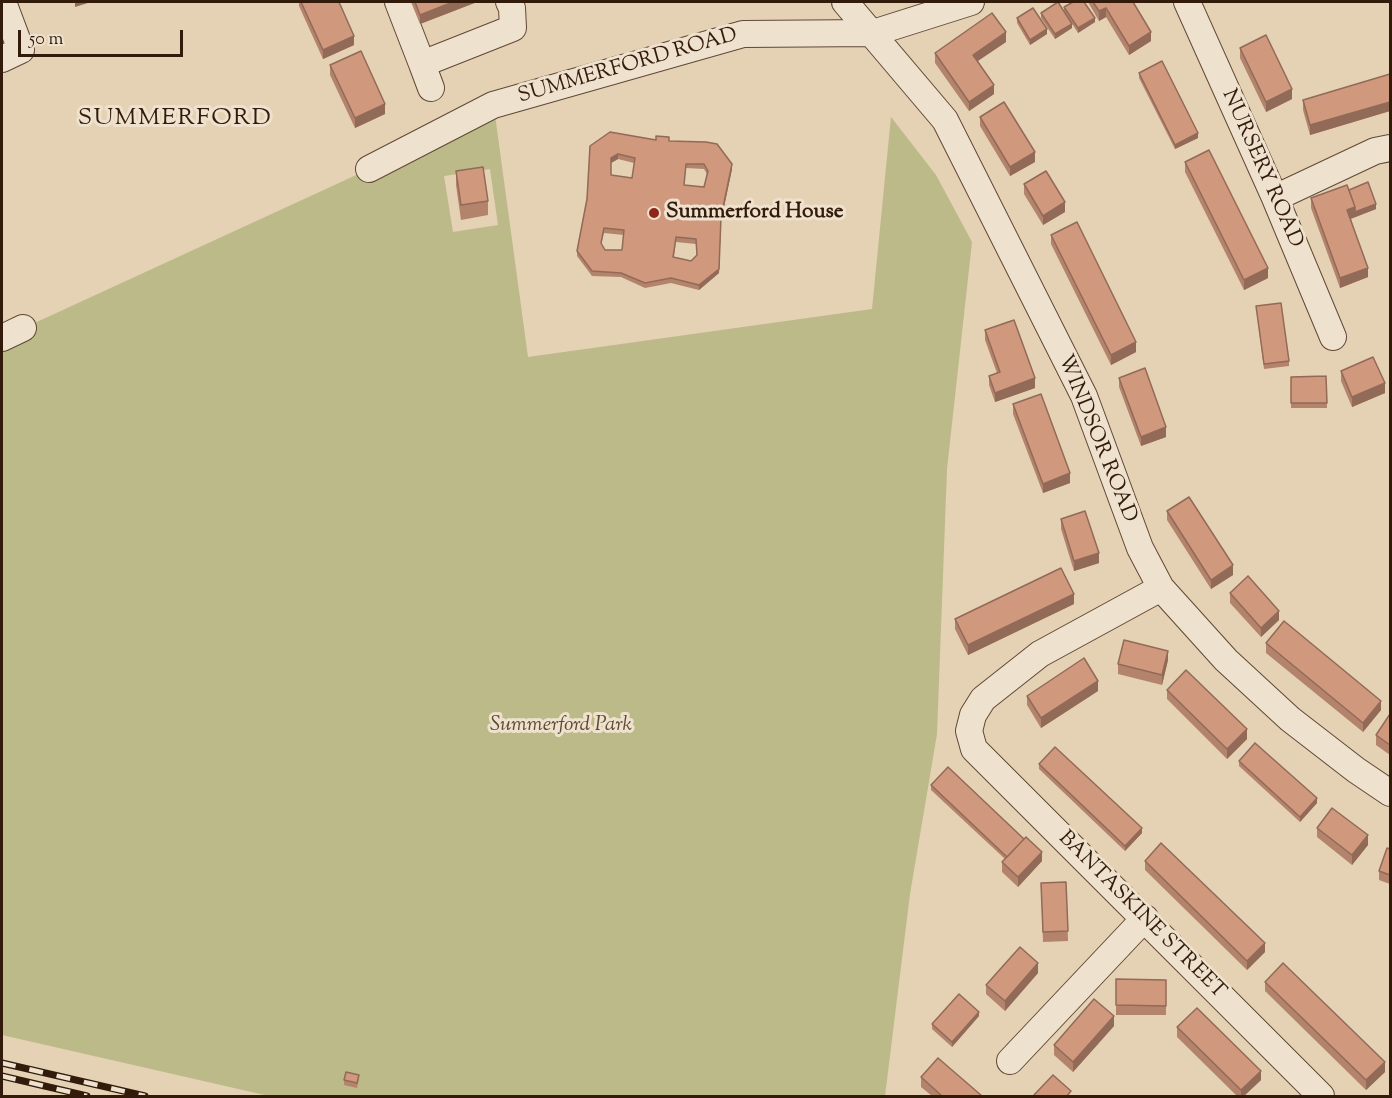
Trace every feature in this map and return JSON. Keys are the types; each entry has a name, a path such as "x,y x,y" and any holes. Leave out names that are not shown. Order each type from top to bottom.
{"street":[{"path":"2,59 21,50 3,2"},
{"path":"398,2 431,88"},
{"path":"422,64 513,28 512,8 509,2"},
{"name":"WINDSOR ROAD","path":"845,2 945,120 1084,396 1140,548 1161,588 1226,660 1290,719 1390,793"},
{"name":"SUMMERFORD ROAD","path":"369,169 493,105 743,34 873,33 971,2"},
{"name":"NURSERY ROAD","path":"1187,2 1275,198 1333,337"},
{"path":"1275,198 1375,151 1390,148"},
{"name":"BANTASKINE STREET","path":"1161,588 1040,654 982,699 973,715 969,731 974,749 1321,1096"},
{"path":"1010,1061 1145,918"}],"green space":[{"name":"Summerford Park","path":"495,115 528,357 872,309 891,117 936,175 972,242 947,469 937,734 910,894 885,1096 269,1096 2,1035 2,338 378,165","holes":["490,169 498,225 453,232 444,176"]}],"building":[{"path":"301,2 339,2 354,36 323,50"},
{"path":"415,2 453,2 420,15"},
{"path":"1058,2 1072,24 1055,34 1041,13"},
{"path":"1073,2 1084,2 1095,18 1078,28 1064,7"},
{"path":"1093,2 1133,2 1151,32 1129,46 1106,8 1099,11"},
{"path":"1033,8 1047,29 1030,40 1017,18"},
{"path":"992,13 1006,32 973,55 994,85 969,102 935,53"},
{"path":"1266,35 1292,89 1266,102 1240,48"},
{"path":"361,51 385,104 355,118 330,65"},
{"path":"1162,61 1198,133 1175,145 1139,73"},
{"path":"1390,74 1390,102 1310,125 1303,100"},
{"path":"1004,102 1035,152 1010,167 980,117"},
{"name":"Summerford House","path":"610,132 656,140 656,136 669,137 669,141 717,144 732,164 721,217 719,269 699,285 671,278 645,283 621,273 592,271 577,251 587,199 590,146","holes":["618,154 635,158 632,178 611,175 611,158","686,164 704,164 708,171 704,187 684,185","604,228 624,230 622,250 605,250 601,243","676,237 696,239 697,255 691,261 673,257"]},
{"path":"1209,150 1268,268 1244,280 1185,162"},
{"path":"483,167 488,201 461,205 456,171"},
{"path":"1046,171 1065,202 1043,216 1024,184"},
{"path":"1368,182 1376,204 1355,212 1349,190"},
{"path":"1347,185 1355,207 1347,210 1368,268 1340,278 1311,198"},
{"path":"1077,222 1136,342 1111,355 1051,235"},
{"path":"1281,303 1289,361 1264,364 1256,306"},
{"path":"1014,320 1035,378 995,393 989,376 1000,372 985,330"},
{"path":"1373,357 1385,383 1352,397 1341,371"},
{"path":"1145,368 1166,427 1141,437 1119,378"},
{"path":"1326,376 1327,403 1291,403 1291,377"},
{"path":"1041,394 1070,473 1043,484 1013,404"},
{"path":"1189,497 1233,565 1211,580 1167,511"},
{"path":"1085,511 1099,553 1074,561 1061,519"},
{"path":"1061,568 1074,594 968,645 955,619"},
{"path":"1248,576 1279,611 1261,628 1230,593"},
{"path":"1284,621 1381,701 1363,723 1266,643"},
{"path":"1124,640 1168,651 1162,675 1118,664"},
{"path":"1084,658 1098,681 1041,718 1027,696"},
{"path":"1186,670 1247,729 1227,749 1167,690"},
{"path":"1390,714 1390,745 1376,735"},
{"path":"1255,743 1317,798 1300,817 1239,761"},
{"path":"1055,747 1142,828 1125,846 1039,764"},
{"path":"948,767 1024,839 1007,857 931,785"},
{"path":"1332,808 1368,835 1352,855 1317,828"},
{"path":"1026,837 1042,852 1018,877 1002,862"},
{"path":"1161,843 1265,943 1247,961 1145,861"},
{"path":"1387,848 1390,849 1390,875 1379,871"},
{"path":"1066,882 1068,931 1043,932 1041,883"},
{"path":"1020,947 1038,963 1005,1001 986,985"},
{"path":"1283,963 1385,1062 1366,1080 1265,982"},
{"path":"1116,979 1166,980 1166,1006 1116,1005"},
{"path":"959,994 979,1012 952,1042 932,1024"},
{"path":"1094,999 1114,1016 1073,1062 1054,1045"},
{"path":"1197,1008 1261,1071 1241,1090 1177,1027"},
{"path":"938,1058 982,1096 942,1096 921,1077"},
{"path":"346,1072 359,1075 357,1083 344,1080"},
{"path":"1053,1075 1071,1091 1067,1096 1033,1096"}],"railway":[{"path":"2,1063 145,1096"},
{"path":"2,1076 87,1096"}],"place":[{"name":"Summerford House","path":"654,213"}],"district":[{"name":"SUMMERFORD","path":"175,120"}]}
